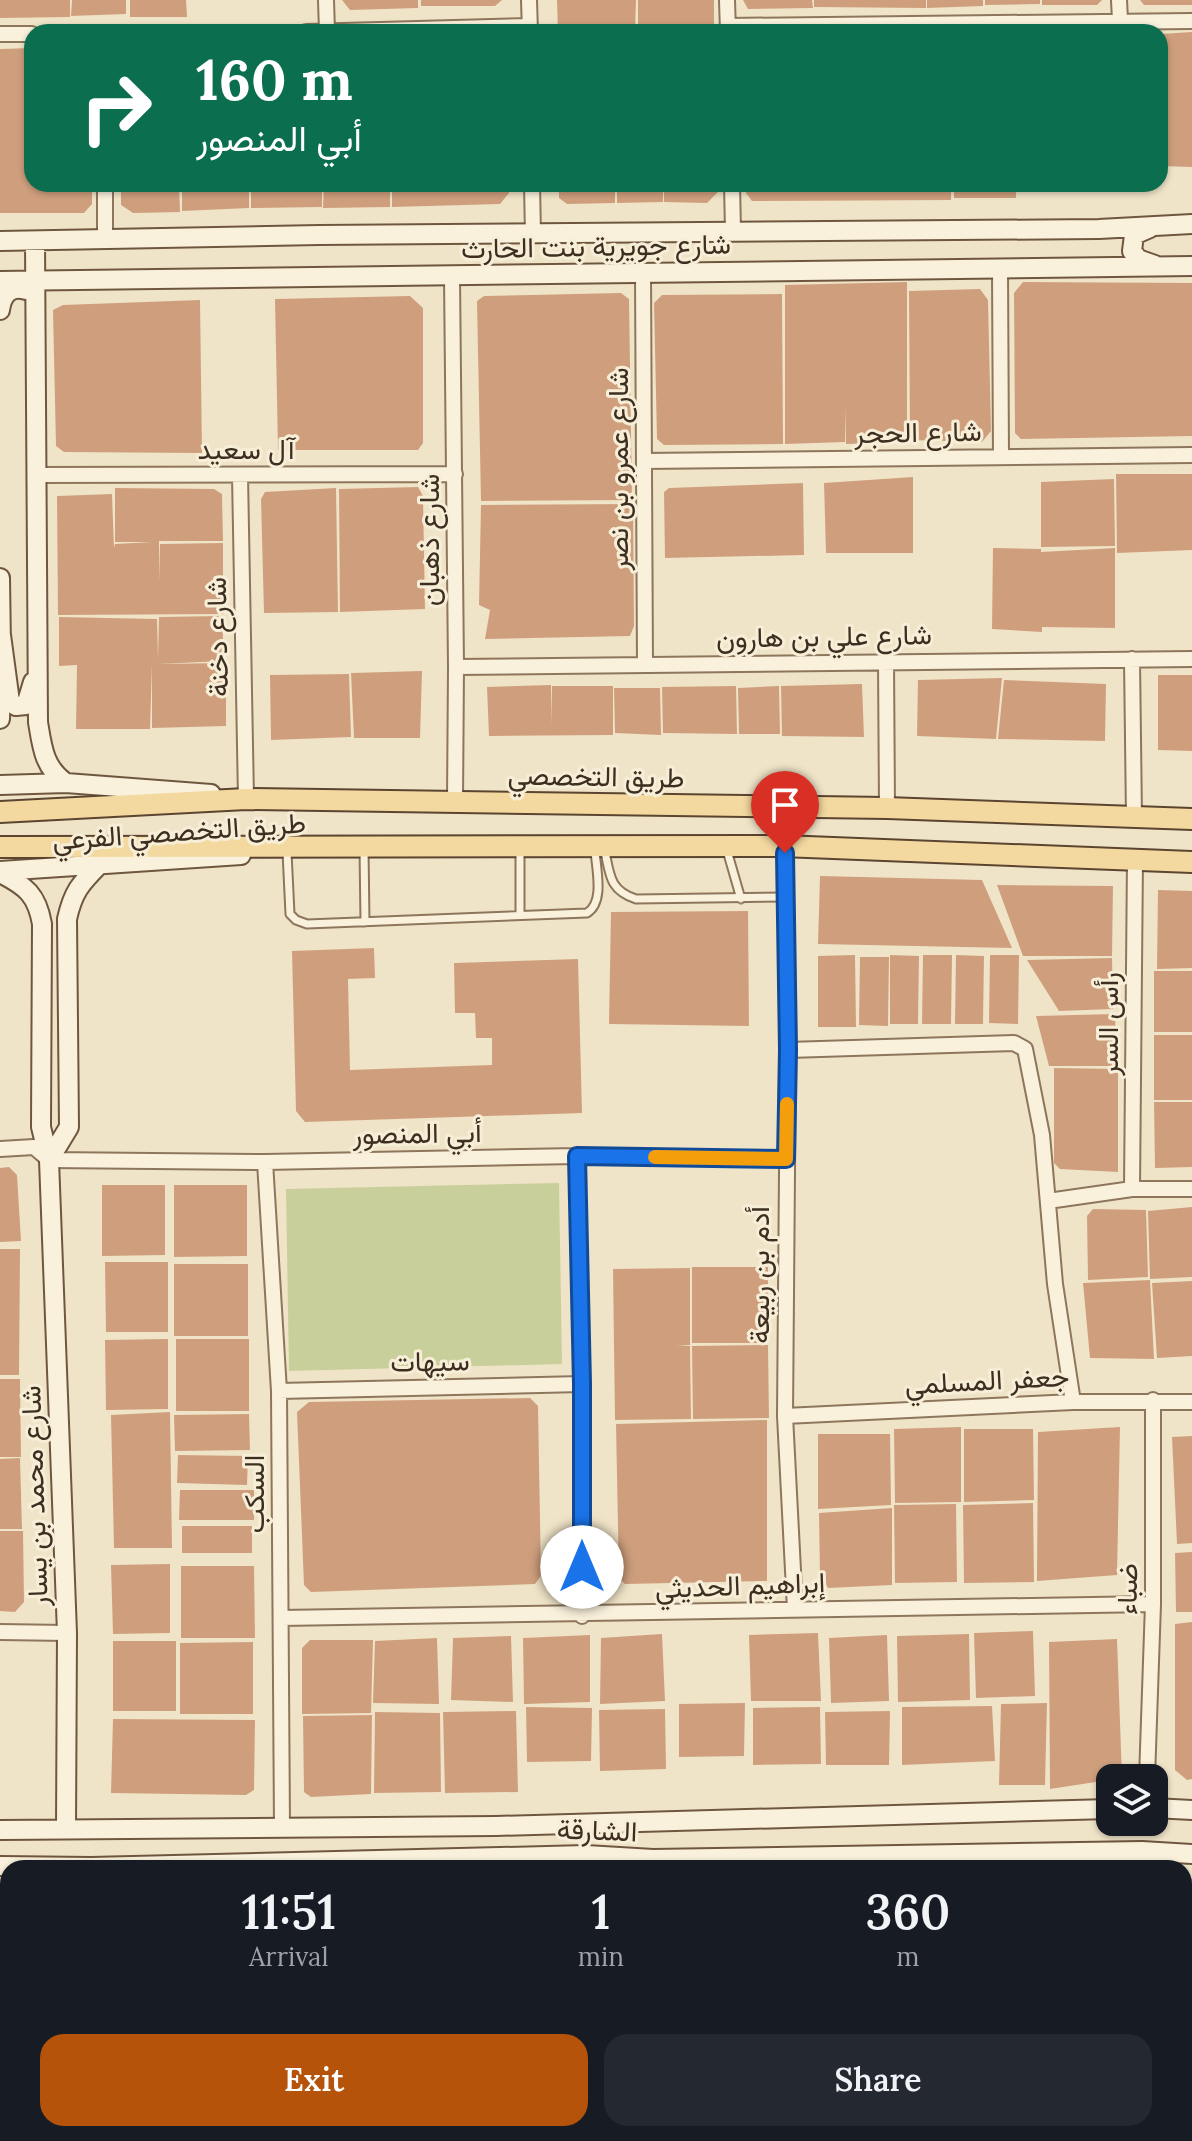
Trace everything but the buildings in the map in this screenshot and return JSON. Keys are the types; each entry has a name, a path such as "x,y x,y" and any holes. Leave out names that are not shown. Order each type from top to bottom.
{"main road":[{"name":"طريق التخصصي","path":"0,812 246,799 887,808 1192,819"},
{"path":"0,847 725,845 1192,862"}],"street":[{"path":"326,0 327,24"},
{"path":"529,0 530,24"},
{"path":"727,0 728,24"},
{"path":"1119,0 1120,20"},
{"path":"946,24 1192,21"},
{"path":"0,34 24,34"},
{"path":"105,192 105,239"},
{"path":"532,192 533,235"},
{"path":"732,192 733,231"},
{"name":"شارع جويرية بنت الحارث","path":"0,241 1099,229 1192,224"},
{"path":"1158,226 1134,235 1131,242 1134,255 1158,266"},
{"path":"1096,267 1116,259 1123,252 1125,244 1121,235 1099,229"},
{"path":"35,241 38,722 50,772 66,783"},
{"name":"شارع جويرية بنت الحارث","path":"0,281 1192,266"},
{"path":"1000,269 1001,457"},
{"name":"شارع عمرو بن نصر","path":"643,273 645,665"},
{"name":"شارع ذهبان","path":"452,277 455,802"},
{"path":"0,310 2,299 10,289 26,290 36,332"},
{"name":"شارع الحجر","path":"644,461 1192,455"},
{"name":"آل سعيد","path":"37,475 455,474"},
{"name":"شارع دخنة","path":"240,475 246,799"},
{"path":"0,578 0,719"},
{"path":"1,635 7,694 16,706 26,705 33,688 38,635"},
{"path":"1132,659 1134,818"},
{"name":"شارع علي بن هارون","path":"456,667 1192,659"},
{"path":"886,660 887,808"},
{"name":"طريق التخصصي الفرعي","path":"0,785 66,783 246,799"},
{"name":"طريق التخصصي الفرعي","path":"0,872 363,845"},
{"name":"أدم بن ربيعة","path":"782,846 785,853 788,1050 785,1416 795,1609"},
{"name":"رأس السر","path":"1132,1189 1135,859"},
{"path":"49,1160 69,1127 67,919 78,886 100,864"},
{"name":"شارع محمد بن يسار","path":"0,872 18,882 39,906 42,924 41,1127 49,1160 67,1633 66,1829"},
{"path":"788,1050 1014,1043 1025,1049 1042,1135 1055,1284 1073,1402"},
{"name":"أبي المنصور","path":"0,1149 34,1147 49,1160 265,1162 577,1156 786,1159"},
{"path":"577,1156 582,1384 582,1616"},
{"name":"السكب","path":"265,1162 279,1391 282,1827"},
{"path":"1048,1201 1132,1189 1192,1189"},
{"name":"سيهات","path":"279,1391 582,1384"},
{"name":"ضباء","path":"1147,1764 1153,1604 1153,1400"},
{"name":"جعفر المسلمي","path":"785,1416 1073,1402 1192,1402"},
{"name":"إبراهيم الحديثي","path":"281,1618 582,1616 795,1609 1153,1604"},
{"path":"0,1632 67,1633"},
{"name":"الشارقة","path":"0,1830 496,1826 1096,1809"},
{"path":"1168,1809 1192,1810"},
{"path":"496,1826 496,1857"},
{"name":"الشارقة","path":"1142,1860 1192,1854"},
{"name":"الشارقة","path":"374,1860 586,1855 623,1860"}],"lane":[{"path":"363,845 365,922"},
{"path":"520,845 520,915"},
{"path":"287,852 290,914 307,924 587,913 594,908 598,898 599,845"},
{"path":"599,845 613,884 622,894 636,899 786,897"},
{"path":"725,845 741,899"}],"green space":[{"path":"559,1183 562,1364 289,1371 286,1189"}],"slow traffic":[{"path":"655,1157 786,1159 787,1104"}],"route":[{"path":"582,1567 577,1156 786,1159 785,853"}]}
